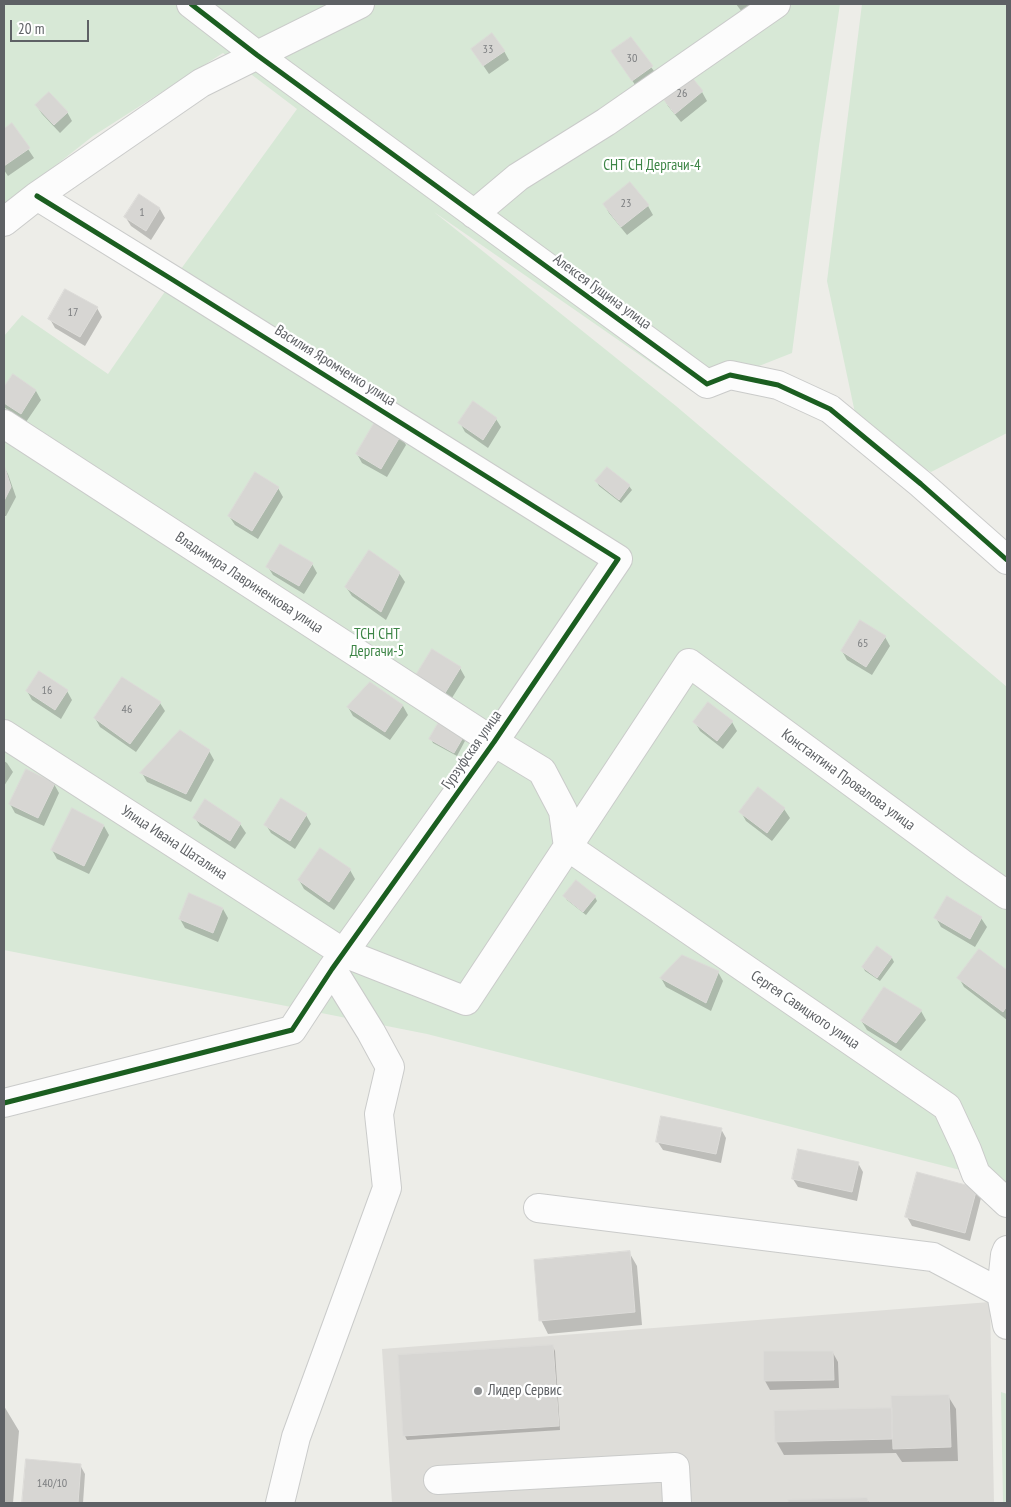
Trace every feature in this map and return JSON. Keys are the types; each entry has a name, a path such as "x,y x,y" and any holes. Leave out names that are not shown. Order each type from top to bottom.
{"street":[{"name":"Алексея Гущина улица","path":"191,4 257,56 707,384 730,375 778,385 830,409 921,484 1007,560"},
{"path":"4,222 37,196 201,84 360,4"},
{"path":"474,214 518,177 606,122 776,4"},
{"name":"Василия Яромченко улица","path":"37,196 618,559"},
{"name":"Владимира Лавриненкова улица","path":"4,424 494,742 542,771 563,811 568,847"},
{"name":"Гурзуфская улица","path":"4,1102 292,1030 338,961 494,742 618,559"},
{"name":"Константина Провалова улица","path":"568,847 689,663 1007,895"},
{"name":"Улица Ивана Шаталина","path":"4,734 338,961"},
{"path":"338,961 466,1001 568,847"},
{"name":"Сергея Савицкого улица","path":"568,847 947,1107 976,1174 1007,1203"},
{"path":"280,1503 296,1436 387,1188 379,1114 390,1068 338,961"},
{"path":"538,1208 933,1257 1001,1292"},
{"path":"1007,1250 1004,1255 1001,1292 1007,1325"},
{"path":"438,1480 675,1467 677,1503"}],"shaded area":[{"path":"990,1302 994,1503 392,1503 382,1349"}],"green space":[{"name":"ТСН СНТ Дергачи-5","path":"4,4 840,4 792,353 693,392 434,212 676,406 1007,687 1007,1185 976,1174 427,1034 4,950 4,336 22,315 108,374 173,280 297,109 223,53 93,136 4,206"},
{"path":"862,4 1007,4 1007,433 931,472 858,427 827,281"},
{"path":"1001,1392 1007,1394 1007,1503 1003,1503"}],"building":[{"path":"492,33 505,51 483,66 471,49"},
{"path":"631,37 653,66 632,81 611,51"},
{"path":"689,74 703,91 675,114 661,96"},
{"path":"49,92 68,112 54,125 35,105"},
{"path":"12,123 30,148 4,166 4,129"},
{"path":"630,182 649,205 621,227 603,204"},
{"path":"139,194 160,208 146,231 124,217"},
{"path":"65,289 98,307 80,337 48,319"},
{"path":"13,374 36,390 21,414 4,403 4,387"},
{"path":"473,401 497,418 483,440 458,423"},
{"path":"376,420 401,435 381,469 356,454"},
{"path":"4,465 11,487 4,501"},
{"path":"607,467 630,485 619,500 595,481"},
{"path":"255,472 279,487 252,531 228,516"},
{"path":"280,544 313,563 299,586 266,567"},
{"path":"369,550 400,572 381,612 345,587"},
{"path":"860,620 886,636 866,667 841,651"},
{"path":"432,649 461,667 442,698 413,680"},
{"path":"39,671 68,690 55,710 26,691"},
{"path":"122,677 161,702 130,744 94,718"},
{"path":"370,682 403,705 385,732 347,707"},
{"path":"708,702 733,721 717,741 693,722"},
{"path":"440,720 465,734 454,753 429,739"},
{"path":"180,730 210,750 186,794 140,773"},
{"path":"26,769 55,783 38,818 9,804"},
{"path":"758,787 785,808 767,833 739,812"},
{"path":"281,798 307,814 290,841 264,825"},
{"path":"205,799 241,823 230,841 193,818"},
{"path":"72,808 104,825 84,866 51,850"},
{"path":"320,848 351,869 329,902 298,880"},
{"path":"576,880 596,896 583,912 563,896"},
{"path":"189,893 223,908 213,933 179,919"},
{"path":"947,896 982,917 970,939 934,918"},
{"path":"877,946 892,957 877,978 862,967"},
{"path":"979,949 1007,970 1007,1006 1003,1012 957,978"},
{"path":"682,955 719,971 706,1003 660,978"},
{"path":"884,987 922,1010 896,1043 861,1021"},
{"path":"661,1116 722,1128 716,1154 656,1142"},
{"path":"798,1149 859,1162 852,1192 792,1179"},
{"path":"917,1172 977,1188 965,1233 905,1217"},
{"path":"630,1251 635,1312 539,1321 534,1260"},
{"name":"Лидер Сервис","path":"553,1345 559,1426 403,1436 398,1355"},
{"path":"764,1351 833,1351 834,1380 764,1381"},
{"path":"949,1395 951,1447 893,1449 891,1396"},
{"path":"892,1408 892,1439 775,1442 774,1411"},
{"path":"26,1459 81,1464 78,1503 22,1503"},
{"path":"867,1498 868,1503 788,1503 788,1500"}],"cycle path":[{"path":"191,4 257,55 707,384 730,375 778,385 830,409 921,484 1007,560"},
{"path":"4,1103 292,1030 332,969 494,742 618,559 37,196"}],"place":[{"name":"Лидер Сервис","path":"478,1391"}],"park label":[{"name":"СНТ СН Дергачи-4","path":"652,166"}]}
